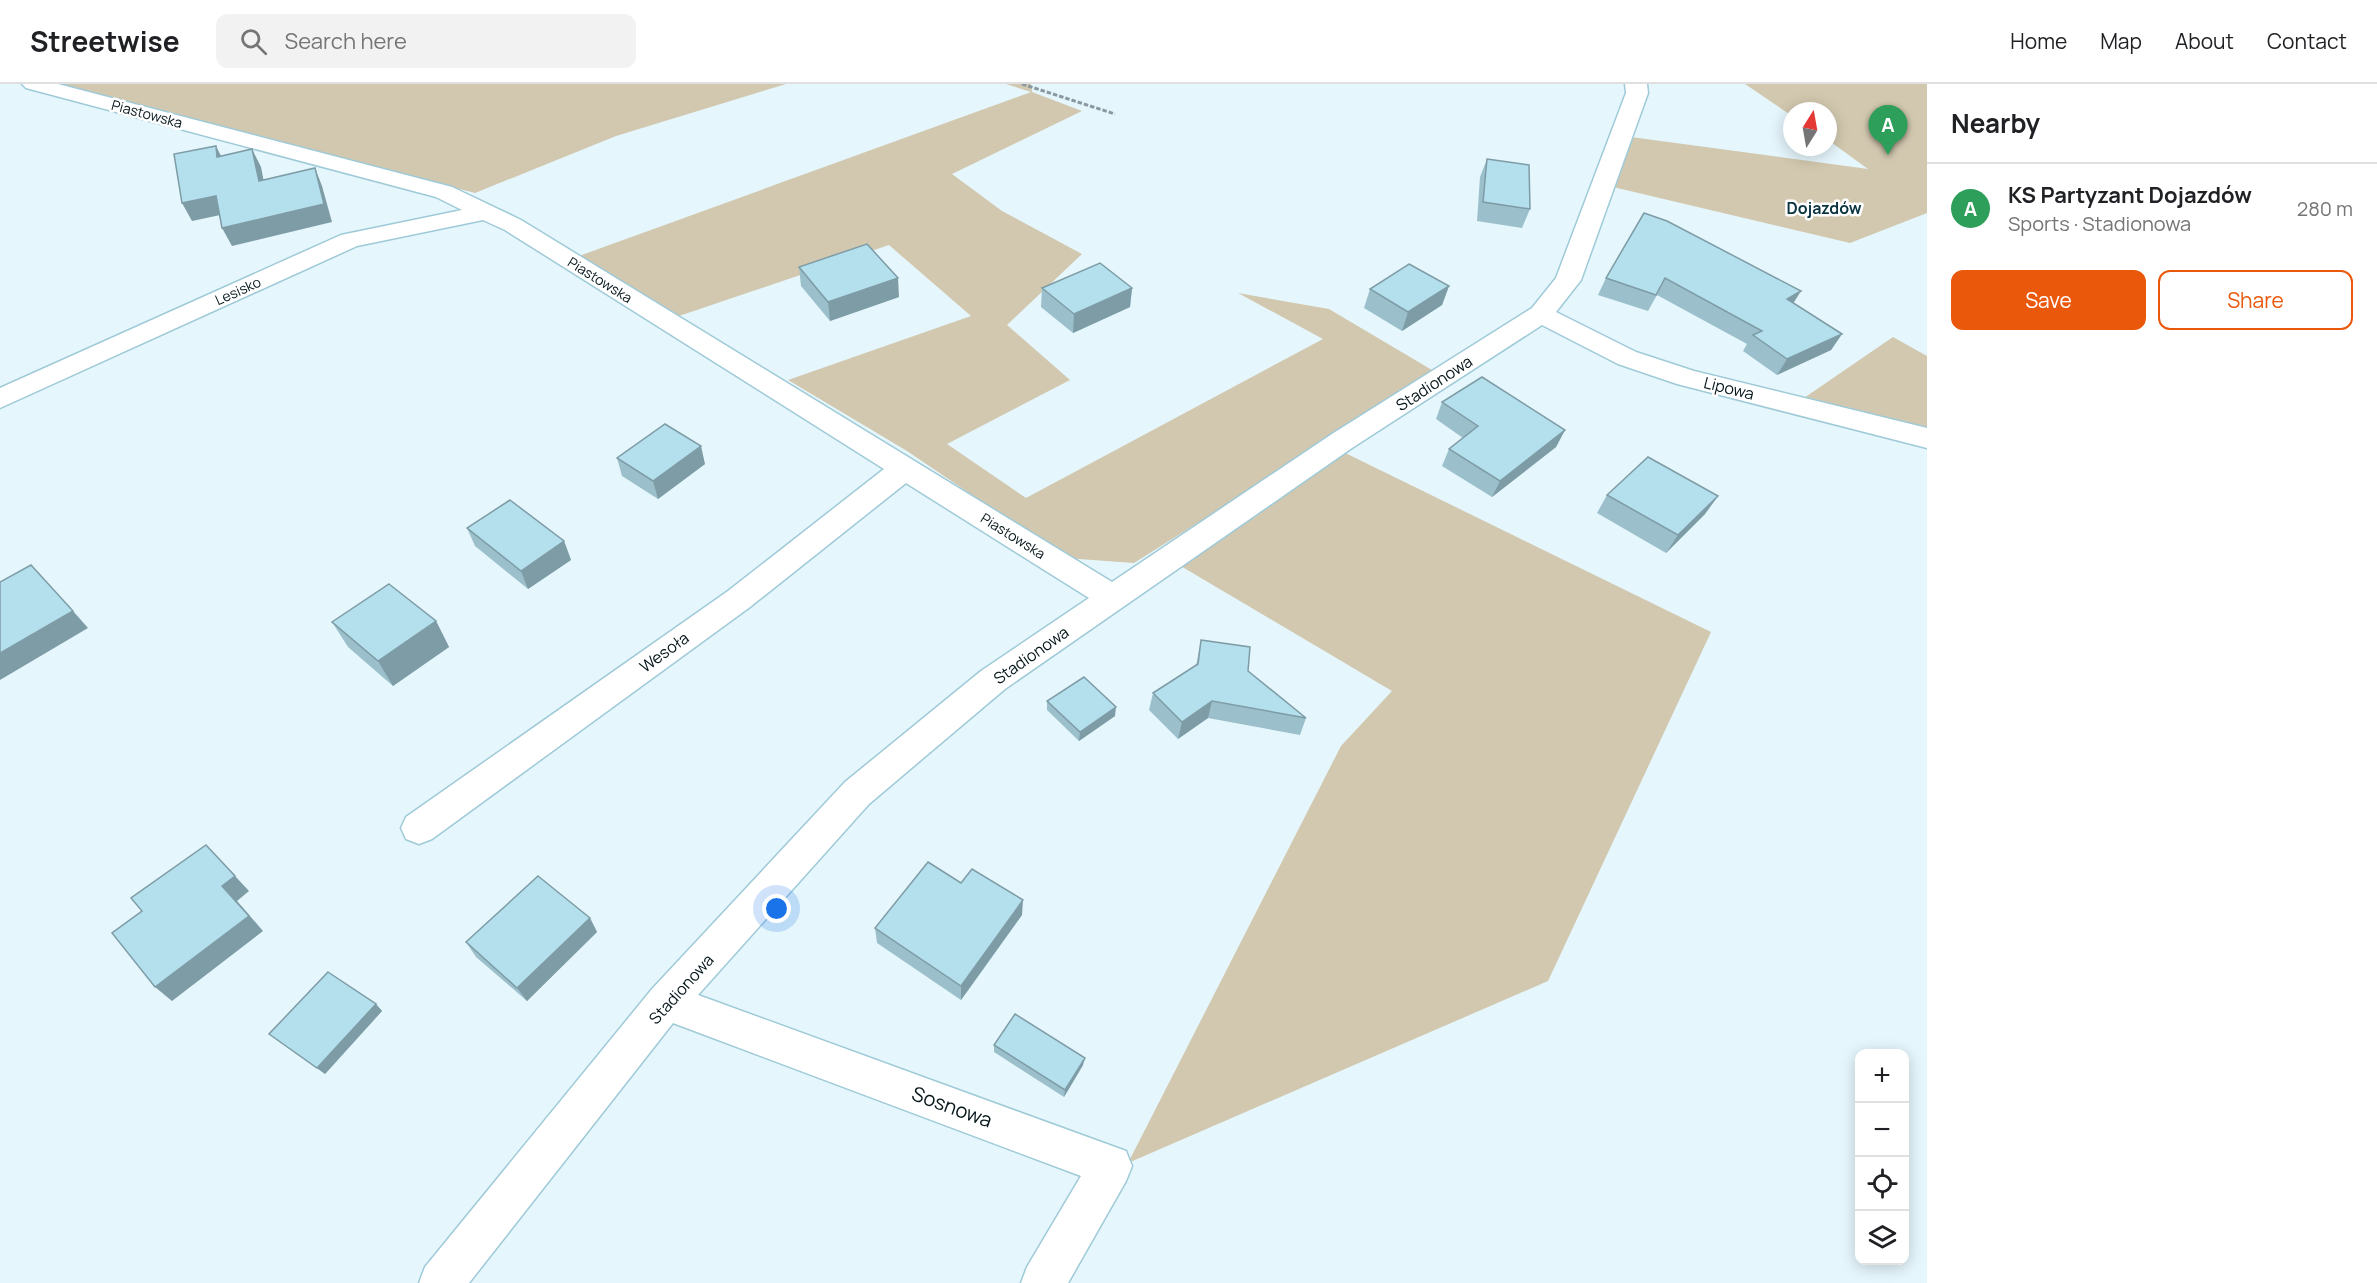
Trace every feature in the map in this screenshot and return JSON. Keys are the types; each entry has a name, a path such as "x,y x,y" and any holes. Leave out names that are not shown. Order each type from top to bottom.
{"street":[{"name":"Piastowska","path":"33,84 444,192 513,225 1113,598"},
{"name":"Stadionowa","path":"441,1283 666,1002 856,793 993,680 1342,441 1541,314 1568,280 1637,93 1636,84"},
{"name":"Lesisko","path":"0,399 350,240 486,212"},
{"name":"Lipowa","path":"1541,314 1627,358 1687,378 1927,438"},
{"name":"Wesoła","path":"419,828 738,598 904,470"},
{"name":"Sosnowa","path":"666,1002 1111,1166 1043,1283"}],"path":[{"path":"1022,84 1115,114"}],"shaded area":[{"path":"60,84 786,84 616,136 475,193"},
{"path":"1006,84 1031,84 1032,92 1082,111 952,174 1002,211 1082,254 1007,325 1070,380 947,444 1026,498 1323,339 1238,293 1329,309 1437,373 1134,563 1065,558 907,451 788,380 971,316 889,245 679,316 579,256 1031,92"},
{"path":"1745,84 1927,84 1927,213 1850,243 1613,187 1631,137 1868,169 1837,147 1837,102 1783,102 1783,110"},
{"path":"1893,337 1927,356 1927,432 1801,400"},
{"path":"1333,447 1711,632 1548,981 1128,1163 1341,746 1392,691 1179,565"}],"building":[{"path":"216,146 217,157 252,149 259,181 315,168 324,204 222,228 216,196 182,203 174,154"},
{"path":"1487,159 1529,165 1530,209 1483,202"},
{"path":"1644,213 1667,221 1801,291 1787,299 1842,334 1787,359 1753,335 1762,331 1665,278 1656,295 1606,278"},
{"path":"867,244 898,278 828,302 799,267"},
{"path":"1100,263 1132,288 1074,314 1042,288"},
{"path":"1409,264 1449,286 1408,312 1370,289"},
{"path":"1482,377 1565,430 1500,481 1449,449 1478,426 1442,402"},
{"path":"665,424 701,446 653,481 617,458"},
{"path":"1648,457 1718,496 1678,535 1607,495"},
{"path":"510,500 564,541 521,571 467,528"},
{"path":"31,565 73,611 0,653 0,582"},
{"path":"389,584 436,621 378,661 332,622"},
{"path":"1201,640 1250,647 1248,671 1306,718 1212,701 1182,722 1153,693 1198,664"},
{"path":"1084,677 1116,707 1080,732 1047,701"},
{"path":"206,845 235,876 222,886 249,916 155,987 112,933 142,911 131,898"},
{"path":"928,862 961,883 972,869 1023,900 961,986 875,928"},
{"path":"538,876 590,918 517,988 466,942"},
{"path":"328,972 376,1004 317,1068 269,1034"},
{"path":"1015,1014 1085,1058 1065,1090 994,1045"}],"place":[{"name":"KS Partyzant Dojazdów","path":"1888,155"}],"district":[{"name":"Dojazdów","path":"1824,208"}]}
